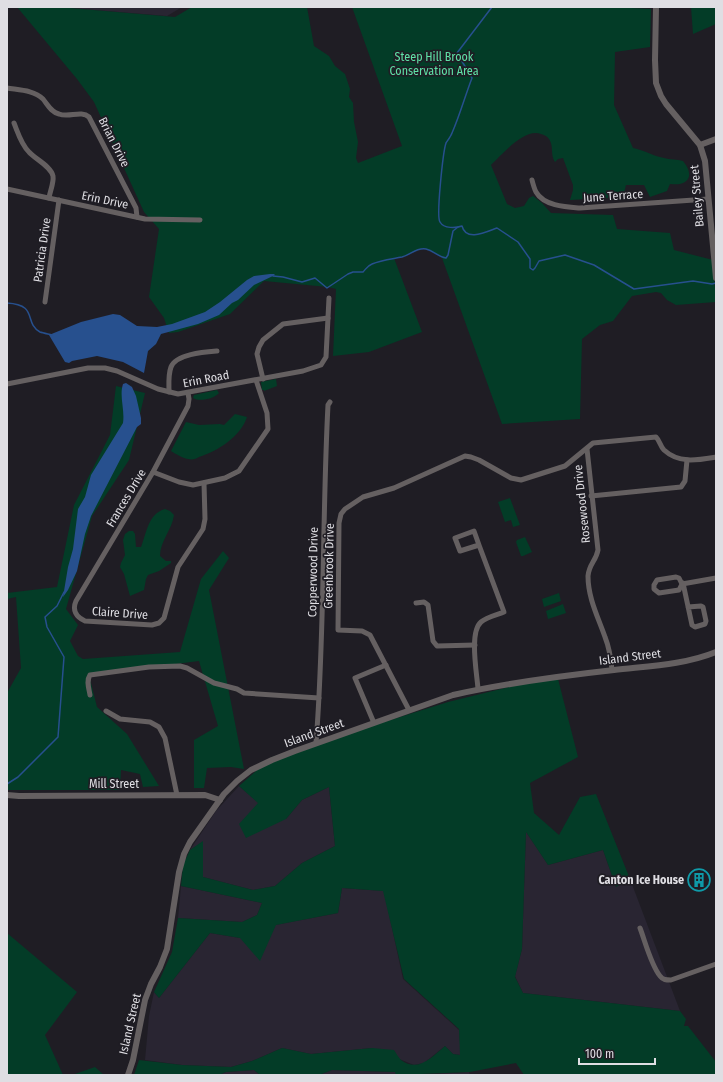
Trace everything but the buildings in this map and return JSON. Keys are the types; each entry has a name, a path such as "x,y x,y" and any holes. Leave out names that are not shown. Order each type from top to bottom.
{"street":[{"name":"Bailey Street","path":"656,7 656,83 666,104 700,145 705,161 716,278"},
{"name":"Brian Drive","path":"7,88 30,91 36,94 58,114 67,115 83,113 89,117 136,208 136,217"},
{"path":"14,123 24,146 52,173 53,177 49,198"},
{"path":"700,145 716,140"},
{"name":"June Terrace","path":"532,180 536,192 540,197 550,203 568,207 580,208 708,199"},
{"name":"Erin Drive","path":"7,189 136,217 156,220 200,220"},
{"name":"Patricia Drive","path":"45,302 59,200"},
{"name":"Erin Road","path":"7,384 88,368 105,368 117,371 169,392 178,394 304,371 323,363 327,353 329,298"},
{"path":"263,378 257,354 258,347 263,340 283,324 328,318"},
{"path":"169,392 170,369 175,362 179,359 202,352 217,351"},
{"path":"153,472 184,484 192,485 225,478 239,471 267,432 267,413 256,380"},
{"name":"Frances Drive","path":"75,611 74,604 153,472 188,406 188,393"},
{"name":"Copperwood Drive","path":"316,743 319,698 324,487 328,405 330,402"},
{"name":"Greenbrook Drive","path":"409,710 370,635 367,633 338,630 339,523 341,514 345,509 363,497 394,488 465,456 479,460 508,477 521,480 565,466 594,443 656,437 664,451 687,460 716,457"},
{"name":"Rosewood Drive","path":"587,449 598,550 596,557 589,568 589,590 607,642 612,670"},
{"path":"591,496 681,487 685,481 687,460"},
{"name":"Claire Drive","path":"75,611 78,617 85,621 152,626 159,623 164,618 178,567 203,529 205,519 204,483"},
{"path":"478,689 475,645 476,632 482,620 504,612 474,531 455,538 460,552 479,545"},
{"path":"682,584 681,588 678,590 659,593 654,587 654,583 657,580 678,578 682,584 692,626 695,627 705,624 706,621 703,607 688,607"},
{"path":"682,584 716,578"},
{"path":"416,604 424,602 428,605 433,641 437,646 475,645"},
{"name":"Island Street","path":"128,1075 133,1060 145,1000 168,949 179,872 184,854 190,842 220,800 237,781 252,770 283,755 445,697 478,689 679,662 716,652"},
{"path":"90,695 88,688 88,678 90,675 174,665 187,668 214,683 237,689 244,693 319,698"},
{"path":"374,723 355,678 386,665"},
{"path":"106,711 120,720 150,722 159,727 165,738 177,795"},
{"name":"Mill Street","path":"7,795 205,795 220,800"},
{"path":"640,928 652,961 660,976 664,980 671,980 716,964"}],"shaded area":[{"path":"69,7 182,7 167,16"},
{"path":"239,786 259,803 286,819 302,800 329,787 335,846 302,863 275,886 253,890 203,877 203,842 190,850 216,811"},
{"path":"526,832 548,865 603,850 616,887 630,879 680,1011 523,993 515,976 522,949"},
{"path":"181,886 262,903 257,915 242,922 178,918"},
{"path":"342,888 384,891 403,979 459,1030 461,1055 453,1054 445,1046 424,1063 414,1065 372,1048 311,1054 282,1048 252,1061 231,1067 182,1065 145,1060 149,1016 154,992 159,998 210,933 240,938 275,925 338,913"},
{"path":"254,1070 260,1075 219,1075 226,1072"},
{"path":"332,1070 396,1072 396,1075 319,1075"},
{"path":"469,1072 470,1075 418,1075"}],"green space":[{"name":"Steep Hill Brook Conservation Area","path":"17,7 69,7 175,17 192,7 307,7 314,46 329,56 335,66 345,74 350,89 349,97 353,103 354,122 358,142 356,158 358,163 402,146 352,7 631,7 651,9 650,47 615,52 614,105 633,148 660,157 683,161 689,172 686,181 680,184 670,184 667,191 650,197 644,185 626,185 623,197 570,200 573,185 563,158 558,159 555,162 549,139 541,134 534,133 521,138 514,143 491,165 507,204 515,208 524,206 529,198 533,196 551,213 613,215 617,229 670,233 674,250 713,260 716,302 676,305 667,300 661,293 656,292 632,296 613,321 600,325 582,339 580,419 502,424 442,258 432,251 424,249 418,250 402,257 394,258 422,332 369,352 333,356 336,289 328,287 264,281 230,314 178,332 169,333 164,318 149,297 159,229 144,212 94,102 77,79"},
{"path":"691,7 716,7 716,24 693,34"},
{"path":"276,379 277,386 264,391 262,390 261,382"},
{"path":"116,386 145,393 129,460 92,516 66,609 78,625 70,641 78,656 83,659 180,652 201,579 223,551 229,558 209,590 244,769 231,767 207,768 204,788 194,788 194,740 218,726 199,661 89,675 97,707 127,734 159,786 143,787 140,774 121,770 120,790 7,790 7,693 21,668 16,597 7,599 7,593 57,587 74,505 110,435"},
{"path":"217,390 219,393 210,398 199,400 193,398 194,395"},
{"path":"235,414 247,417 240,430 221,447 195,459 184,458 171,451 186,422 199,425 224,425"},
{"path":"510,498 520,525 513,527 511,520 505,522 498,502"},
{"path":"165,509 174,515 171,526 162,545 160,556 166,561 171,561 171,563 159,571 148,575 144,590 130,596 124,574 120,567 125,555 123,540 125,534 129,531 133,531 135,534 136,547 141,547 152,519 159,511"},
{"path":"525,537 532,552 521,556 516,542 517,540"},
{"path":"559,593 561,601 544,607 542,599"},
{"path":"563,604 566,613 548,619 546,611"},
{"path":"557,675 578,757 530,783 534,813 559,835 580,797 596,794 630,879 616,887 603,850 548,865 526,832 522,949 515,977 523,993 680,1011 686,1019 684,1026 688,1026 716,1062 716,1075 524,1075 516,1063 470,1072 396,1075 395,1072 332,1070 319,1075 260,1075 254,1070 226,1072 219,1075 134,1075 139,1060 182,1065 231,1067 252,1061 282,1048 311,1054 372,1048 394,1050 401,1060 407,1064 413,1065 430,1059 445,1046 453,1054 460,1055 459,1029 404,979 383,891 342,888 338,913 276,925 260,961 240,938 210,933 159,998 154,992 172,952 178,918 242,922 257,915 262,903 181,886 183,865 190,850 203,841 203,877 253,890 275,886 302,863 335,846 329,787 302,800 286,819 246,838 239,824 258,803 239,786 272,757 448,702"},
{"path":"7,933 77,992 45,1035 63,1075 7,1075"},
{"path":"95,1067 104,1075 72,1075"}],"water":[{"path":"270,274 275,275 254,285 219,315 198,324 161,334 156,344 148,351 144,373 123,362 97,356 72,361 69,363 65,362 49,335 81,322 113,314 120,315 137,326 157,327 172,324 205,312 254,276"},
{"path":"126,383 132,387 136,396 141,424 137,427 91,516 85,534 77,571 63,597 68,567 73,549 78,509 85,497 91,475 123,423 122,389 123,384"}],"waterway":[{"path":"492,7 457,53 472,78 458,119 452,134 446,143 439,197 440,222 447,227 462,226 464,231 472,235 497,228 518,242 530,259 530,268 533,270 539,261 565,255 594,265 634,289 693,281 712,284 716,283"},
{"path":"273,276 302,282 315,278 327,288 348,274 353,272 363,272 372,264 402,257 420,249 429,250 446,258 453,231 458,227"},
{"path":"7,303 17,304 23,307 27,310 35,328 40,332 52,335"},
{"path":"7,784 18,777 58,737 64,657 47,627 45,617 57,606 64,592"}],"place":[{"name":"Canton Ice House","path":"699,880"}]}
